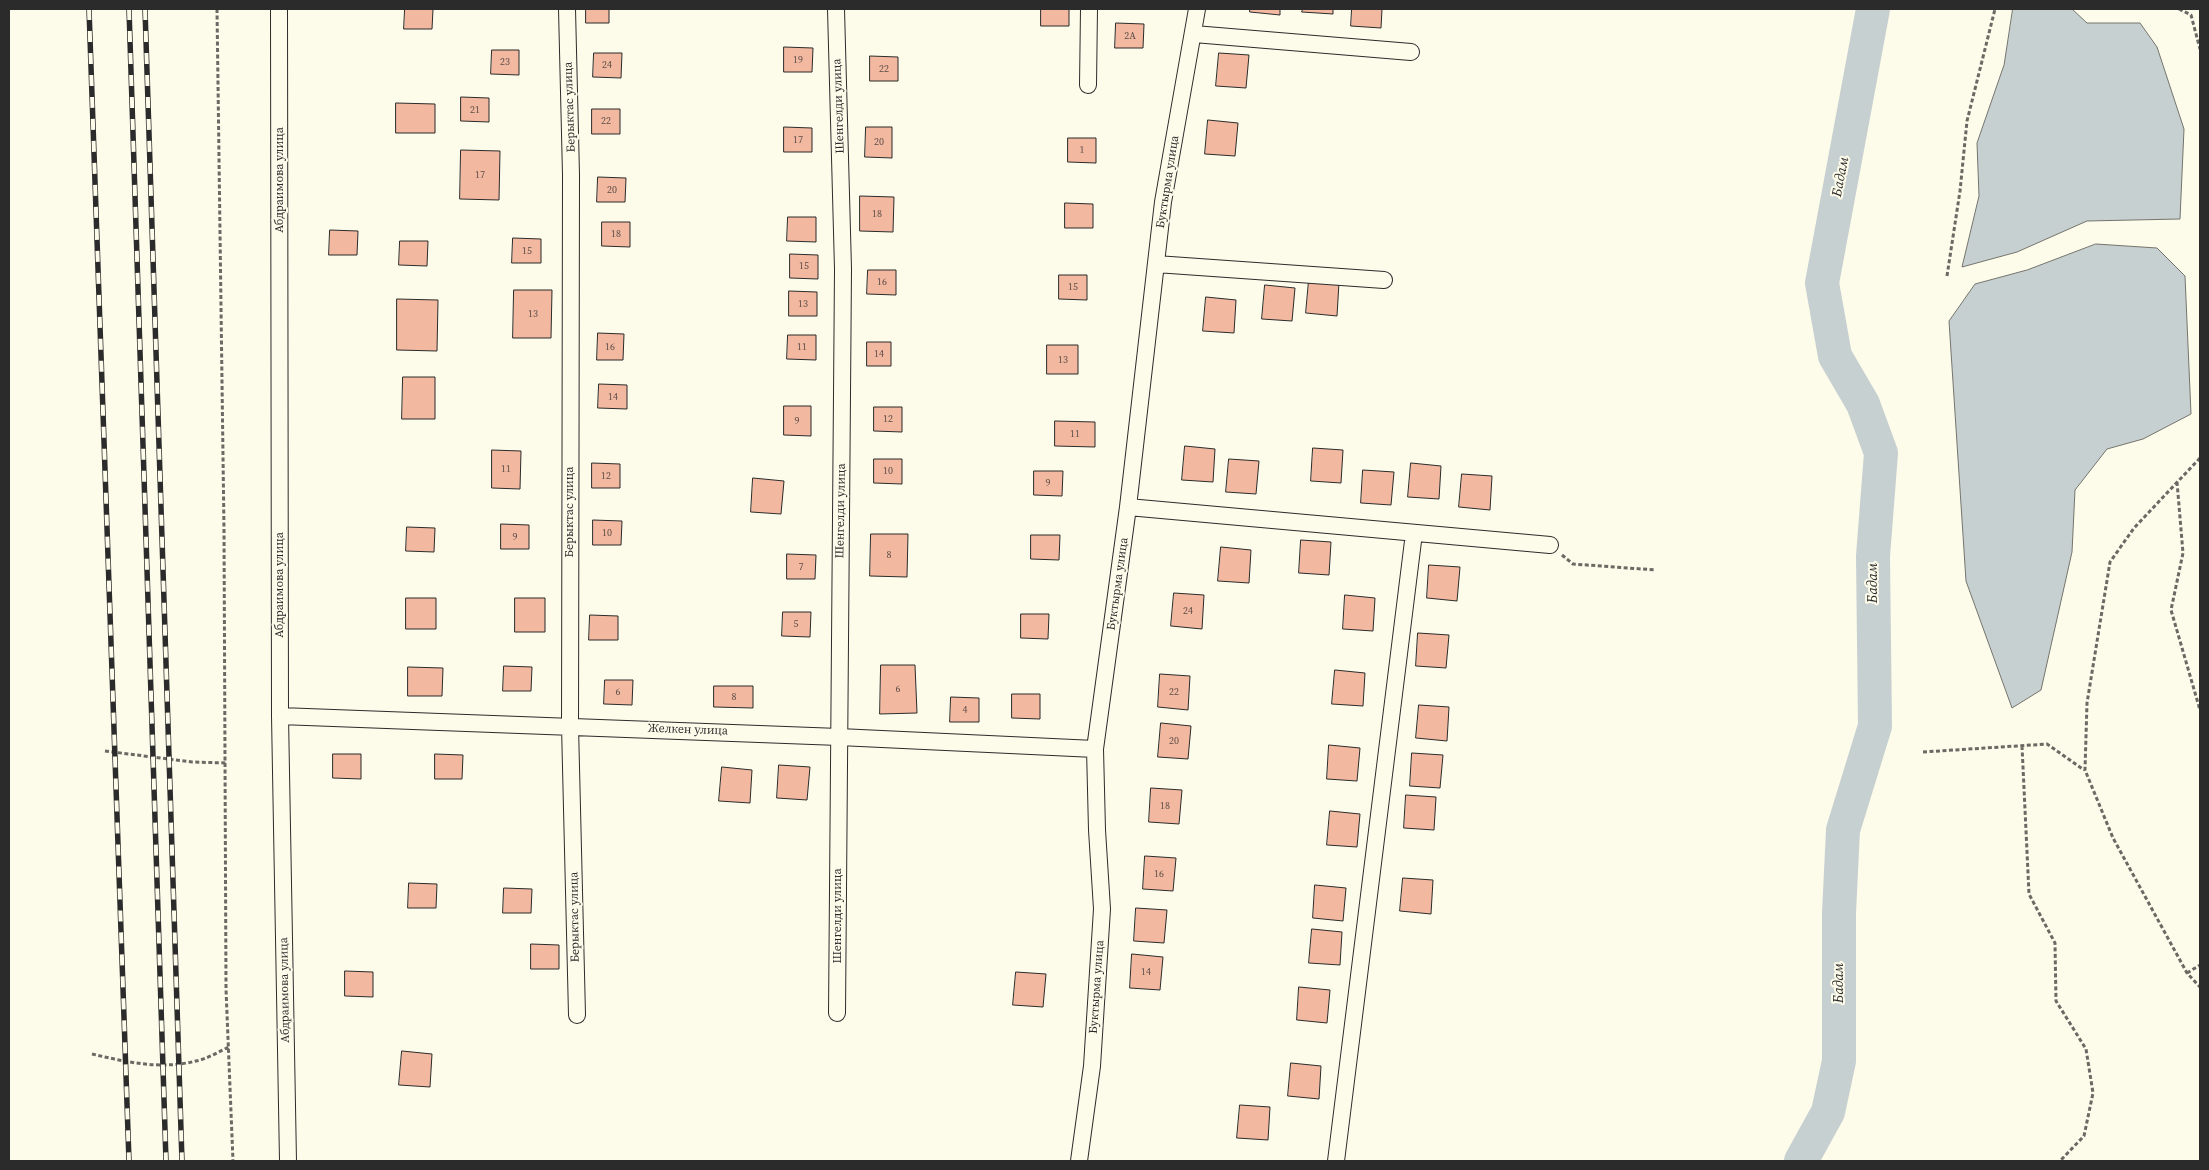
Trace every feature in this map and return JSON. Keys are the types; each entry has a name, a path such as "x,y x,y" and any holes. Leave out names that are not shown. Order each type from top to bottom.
{"street":[{"name":"Абдраимова улица","path":"280,9 280,716 288,1161"},
{"name":"Берыктас улица","path":"567,9 571,175 570,726 577,1015"},
{"name":"Шенгелди улица","path":"836,9 843,269 837,1013"},
{"path":"1088,85 1089,9"},
{"name":"Буктырма улица","path":"1079,1161 1092,1066 1102,908 1097,830 1096,749 1128,507 1164,202 1198,9"},
{"path":"1194,34 1411,52"},
{"path":"1156,264 1384,280"},
{"path":"1128,507 1550,545"},
{"path":"1336,1161 1414,533"},
{"name":"Желкен улица","path":"280,716 839,736 1096,749"}],"path":[{"path":"218,9 226,763 226,980 233,1161"},
{"path":"1947,276 1960,191 1966,121 1995,9"},
{"path":"2179,9 2191,15 2200,48"},
{"path":"2200,458 2134,528 2110,562 2087,703 2084,770 2113,838 2187,973 2200,987"},
{"path":"2178,482 2183,553 2171,610 2200,710"},
{"path":"1550,545 1573,564 1656,570"},
{"path":"1923,752 2047,744 2084,770"},
{"path":"2022,746 2029,894 2055,943 2056,1001 2086,1049 2092,1093 2084,1136 2060,1161"},
{"path":"105,751 192,762 226,763"},
{"path":"2187,973 2200,965"},
{"path":"92,1054 125,1062 163,1066 197,1061 229,1047"}],"shaded area":[{"path":"2013,9 2072,9 2087,23 2140,23 2157,47 2184,129 2180,219 2087,221 2017,252 1962,267 1979,196 1977,143 2004,65"},
{"path":"2096,244 2157,248 2185,276 2191,414 2143,439 2107,449 2075,490 2072,552 2041,690 2012,708 1966,581 1949,321 1975,284 2027,270"}],"building":[{"path":"405,9 433,9 432,29 404,29"},
{"path":"586,9 609,9 609,23 586,23"},
{"path":"1041,9 1069,9 1069,26 1041,26"},
{"path":"1250,9 1280,9 1280,15 1250,12"},
{"path":"1303,9 1333,9 1333,14 1302,12"},
{"path":"1352,9 1382,9 1381,28 1351,26"},
{"path":"1116,23 1144,24 1143,48 1115,48"},
{"path":"784,47 813,48 812,72 784,72"},
{"path":"492,50 519,50 519,75 491,74"},
{"path":"594,53 622,53 621,78 593,77"},
{"path":"1219,53 1249,55 1246,88 1216,86"},
{"path":"870,56 898,57 898,81 870,81"},
{"path":"461,97 489,98 489,122 461,121"},
{"path":"396,103 435,104 435,133 396,133"},
{"path":"592,109 620,109 620,134 592,134"},
{"path":"1208,120 1238,123 1235,156 1205,154"},
{"path":"784,127 812,128 812,152 784,152"},
{"path":"866,127 892,127 892,158 865,157"},
{"path":"1068,138 1096,138 1096,163 1068,162"},
{"path":"461,150 500,151 499,200 460,199"},
{"path":"598,177 626,178 625,202 597,202"},
{"path":"860,196 894,197 893,232 860,231"},
{"path":"1065,203 1093,204 1093,228 1065,228"},
{"path":"788,217 816,217 816,242 787,241"},
{"path":"602,222 630,222 630,247 602,246"},
{"path":"330,230 358,231 357,255 329,255"},
{"path":"513,238 541,239 541,263 512,263"},
{"path":"400,241 428,241 427,266 399,265"},
{"path":"790,254 818,255 818,279 790,278"},
{"path":"868,270 896,270 896,295 867,294"},
{"path":"1059,275 1087,275 1087,300 1059,299"},
{"path":"1309,280 1339,282 1337,316 1306,313"},
{"path":"1265,285 1295,288 1292,321 1262,319"},
{"path":"514,290 552,290 551,338 513,338"},
{"path":"789,291 817,292 817,316 789,316"},
{"path":"1206,297 1236,300 1234,333 1203,331"},
{"path":"397,299 438,300 437,351 397,350"},
{"path":"598,333 624,334 623,360 597,360"},
{"path":"788,335 816,335 816,360 787,359"},
{"path":"867,342 891,342 891,366 867,366"},
{"path":"1047,345 1078,345 1078,374 1047,374"},
{"path":"403,377 435,377 435,419 402,419"},
{"path":"599,384 627,385 627,409 598,408"},
{"path":"784,406 811,406 811,436 784,435"},
{"path":"874,407 902,407 902,432 874,431"},
{"path":"1055,421 1095,422 1095,447 1055,446"},
{"path":"1185,446 1215,449 1213,482 1182,480"},
{"path":"1313,448 1343,450 1341,483 1311,481"},
{"path":"492,450 521,451 520,489 492,488"},
{"path":"874,459 902,459 902,484 874,483"},
{"path":"1229,459 1259,461 1256,494 1226,492"},
{"path":"592,463 620,464 620,488 592,488"},
{"path":"1411,463 1441,466 1439,499 1408,497"},
{"path":"1363,470 1394,472 1391,505 1361,503"},
{"path":"1034,471 1063,471 1062,496 1034,495"},
{"path":"1462,474 1492,476 1490,510 1459,507"},
{"path":"753,478 784,481 781,514 751,512"},
{"path":"593,520 622,521 621,545 593,545"},
{"path":"501,524 529,525 529,549 501,549"},
{"path":"407,527 435,528 434,552 406,551"},
{"path":"871,534 908,534 907,577 870,576"},
{"path":"1031,535 1060,535 1059,560 1031,559"},
{"path":"1301,540 1331,542 1329,575 1299,573"},
{"path":"1221,547 1251,550 1249,583 1218,581"},
{"path":"787,554 816,555 815,579 787,579"},
{"path":"1429,565 1460,567 1457,601 1427,598"},
{"path":"1174,593 1204,595 1202,629 1171,626"},
{"path":"1345,595 1375,598 1373,631 1343,629"},
{"path":"406,598 436,598 436,629 406,629"},
{"path":"515,598 545,598 545,632 515,632"},
{"path":"783,612 811,612 810,637 782,636"},
{"path":"1021,614 1049,614 1048,639 1021,638"},
{"path":"590,615 618,616 618,640 589,640"},
{"path":"1418,633 1449,635 1446,668 1416,666"},
{"path":"881,665 915,665 917,713 880,714"},
{"path":"504,666 532,667 531,691 503,691"},
{"path":"408,667 443,668 442,696 408,696"},
{"path":"1335,670 1365,673 1363,706 1332,704"},
{"path":"1160,674 1190,676 1188,710 1158,707"},
{"path":"605,680 633,680 632,705 604,704"},
{"path":"714,686 753,686 753,708 714,707"},
{"path":"1012,694 1040,694 1040,719 1012,718"},
{"path":"951,697 979,698 979,722 950,722"},
{"path":"1419,705 1449,707 1447,741 1416,738"},
{"path":"1161,723 1191,726 1188,759 1158,757"},
{"path":"1329,745 1360,748 1357,781 1327,779"},
{"path":"1412,753 1443,755 1440,788 1410,786"},
{"path":"333,754 361,754 361,779 333,778"},
{"path":"435,754 463,755 462,779 435,779"},
{"path":"779,765 810,767 807,800 777,798"},
{"path":"722,767 752,770 750,803 719,801"},
{"path":"1151,788 1182,790 1179,824 1149,822"},
{"path":"1406,795 1436,797 1434,830 1404,828"},
{"path":"1330,811 1360,814 1357,847 1327,845"},
{"path":"1145,856 1176,858 1173,891 1143,889"},
{"path":"1403,878 1433,880 1431,914 1400,911"},
{"path":"409,883 437,884 436,908 408,908"},
{"path":"1315,885 1346,888 1343,921 1313,918"},
{"path":"504,888 532,889 531,913 503,913"},
{"path":"1136,908 1167,910 1164,943 1134,941"},
{"path":"1312,929 1342,932 1340,965 1309,963"},
{"path":"531,944 559,945 559,969 531,969"},
{"path":"1132,954 1163,957 1160,990 1130,988"},
{"path":"345,971 373,972 373,997 345,996"},
{"path":"1016,972 1046,974 1043,1007 1013,1005"},
{"path":"1299,987 1330,990 1327,1023 1297,1020"},
{"path":"402,1051 432,1054 430,1087 399,1085"},
{"path":"1291,1063 1321,1066 1319,1099 1288,1096"},
{"path":"1240,1105 1270,1107 1268,1140 1237,1138"}],"waterway":[{"name":"Бадам","path":"1801,1161 1828,1112 1839,1061 1839,913 1843,830 1875,726 1873,556 1881,453 1863,404 1835,356 1822,283 1873,9"}],"railway":[{"path":"89,9 129,1161"},
{"path":"129,9 166,1161"},
{"path":"145,9 182,1161"}]}
